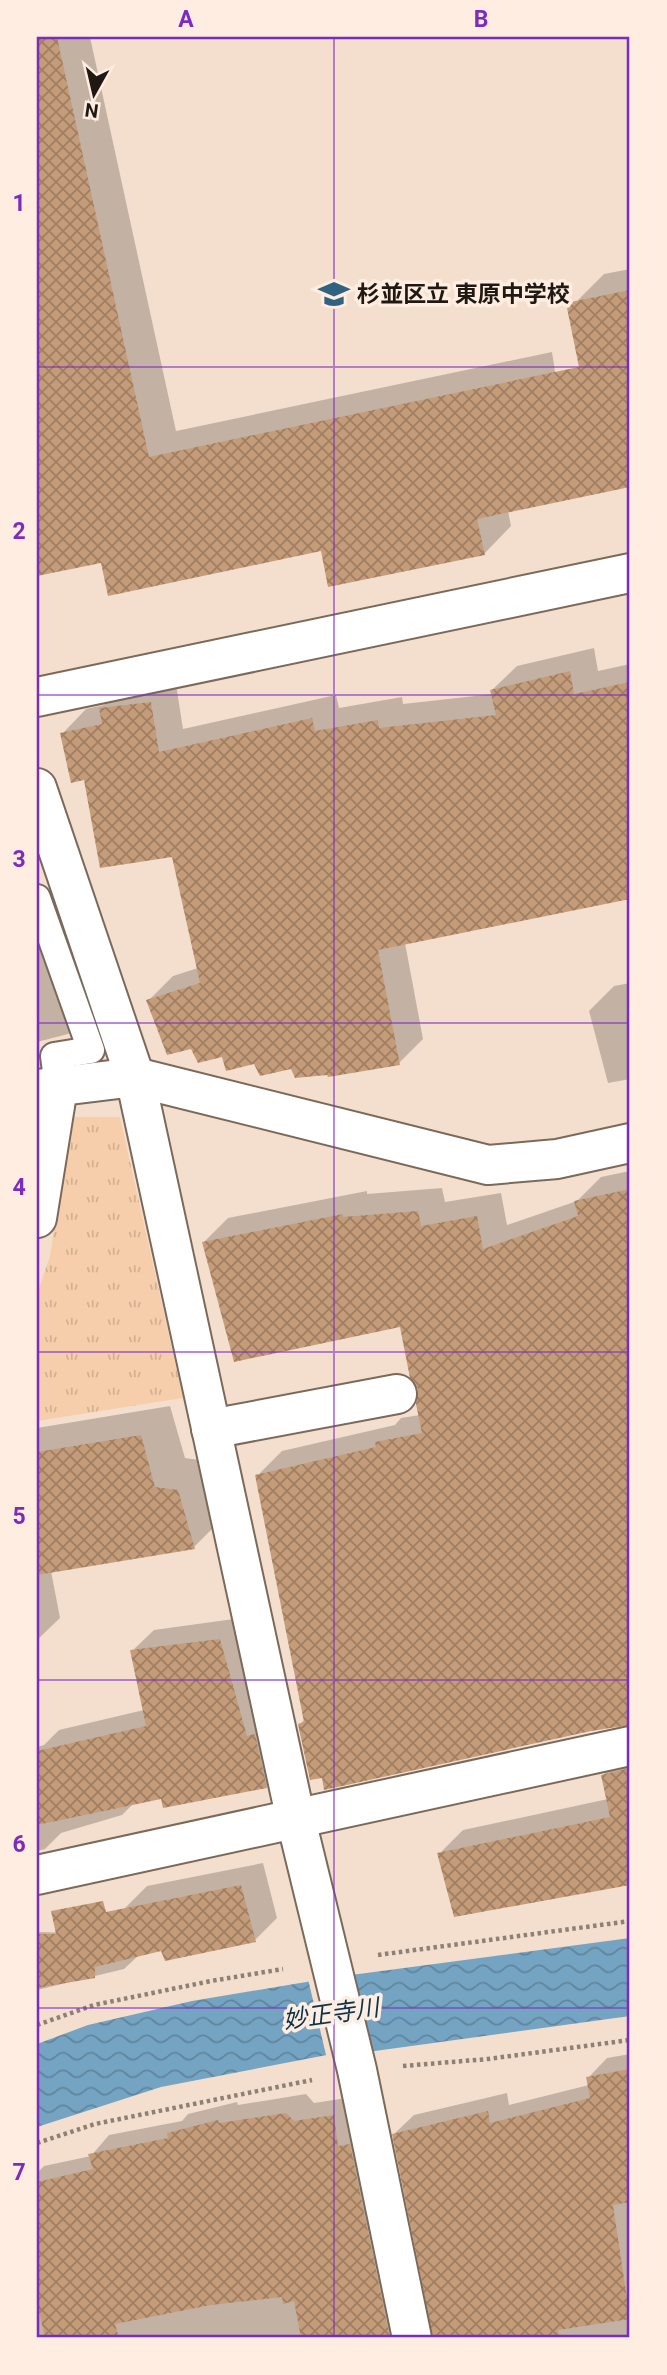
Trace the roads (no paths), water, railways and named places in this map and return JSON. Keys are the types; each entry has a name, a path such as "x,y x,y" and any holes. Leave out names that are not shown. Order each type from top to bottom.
{"street":[{"path":"37,697 630,573"},
{"path":"37,788 135,1077 296,1820 353,2054 412,2338"},
{"path":"37,1218 48,1088 135,1077 488,1165 557,1159 630,1143"},
{"path":"211,1429 397,1394"},
{"path":"37,1875 630,1746"}],"lane":[{"path":"37,898 91,1050 54,1056 48,1088"}],"water":[{"name":"妙正寺川","path":"630,1938 630,2016 353,2054 332,2054 161,2087 37,2127 37,2044 88,2025 192,2001 336,1977"}],"place":[{"name":"杉並区立 東原中学校","path":"334,294"}]}
